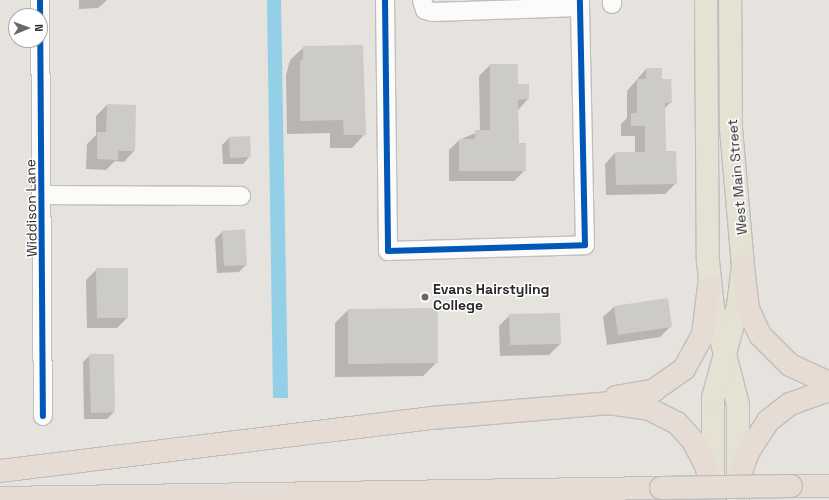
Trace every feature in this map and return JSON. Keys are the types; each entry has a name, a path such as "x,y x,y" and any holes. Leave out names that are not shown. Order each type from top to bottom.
{"highway":[{"path":"743,266 748,309 760,335 790,364 829,383"},
{"path":"0,471 570,404 642,394 675,378 698,348 709,286"},
{"path":"738,490 748,452 768,421 790,404 829,390"},
{"path":"570,404 639,406 677,423 693,441 706,464 714,500"},
{"path":"0,498 829,486"}],"main road":[{"name":"West Main Street","path":"706,0 709,286 738,406 738,490"},
{"name":"West Main Street","path":"714,500 711,415 725,352 738,306 743,266 731,128 730,0"}],"street":[{"name":"Widdison Lane","path":"40,0 43,194 43,416"},
{"path":"385,0 388,251 585,245 580,4 433,12 425,10 422,0"},
{"path":"43,194 241,196"}],"water":[{"path":"267,0 281,0 288,398 273,398"}],"building":[{"path":"363,45 366,135 344,135 343,120 300,121 300,61 303,60 303,46"},
{"path":"490,64 518,64 518,84 529,84 529,99 518,100 519,143 526,143 526,171 459,171 459,139 475,139 475,130 490,130"},
{"path":"646,68 662,68 662,79 671,79 672,103 665,103 666,151 676,151 677,184 616,185 615,152 645,152 645,126 631,126 631,113 637,113 637,79 646,79"},
{"path":"107,104 136,105 135,151 118,151 118,160 97,159 97,132 106,132"},
{"path":"250,136 251,157 230,158 229,137"},
{"path":"245,229 247,265 224,266 222,231"},
{"path":"96,268 128,268 128,318 97,318"},
{"path":"668,298 672,327 618,335 614,306"},
{"path":"438,308 438,363 348,364 348,309"},
{"path":"560,313 561,344 510,345 509,314"},
{"path":"89,354 114,354 115,412 91,413"}],"cycle path":[{"path":"40,0 43,416"},
{"path":"385,0 388,251 585,245 580,0"}],"place":[{"name":"Evans Hairstyling College","path":"425,297"}]}
